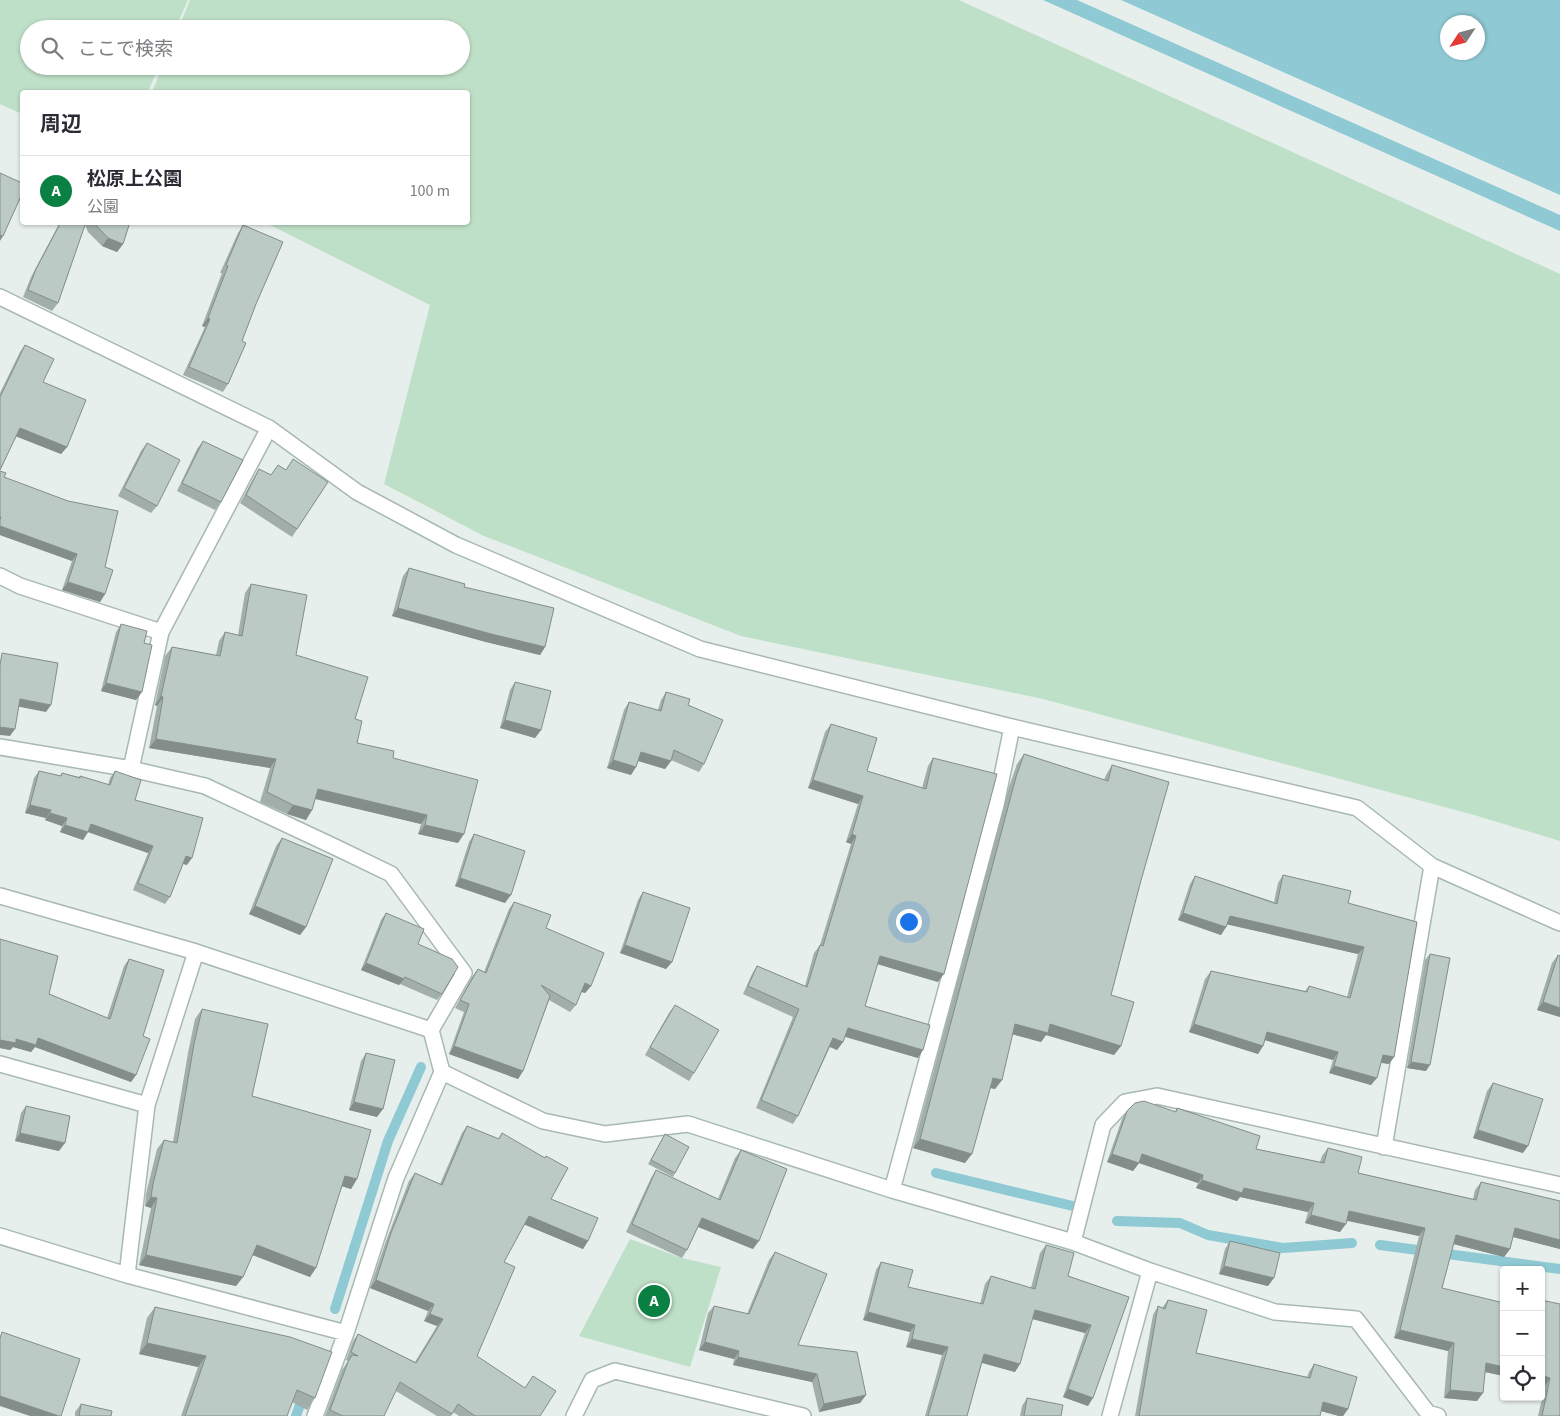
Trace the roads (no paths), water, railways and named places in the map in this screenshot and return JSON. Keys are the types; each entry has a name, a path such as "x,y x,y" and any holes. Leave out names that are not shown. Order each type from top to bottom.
{"street":[{"path":"0,297 269,428 357,492 456,545 700,650 1012,727 1357,808 1432,866 1560,923"},
{"path":"131,769 161,632 269,428"},
{"path":"0,576 20,586 161,632"},
{"path":"892,1190 996,805 1012,727"},
{"path":"0,747 131,769 205,786 391,874 464,973 432,1030 442,1072 396,1178 346,1333 315,1416"},
{"path":"1384,1147 1432,866"},
{"path":"0,896 196,952 432,1030"},
{"path":"127,1275 146,1105 196,952"},
{"path":"0,1064 146,1105"},
{"path":"442,1072 543,1121 605,1134 688,1124 892,1190 1073,1242 1150,1271 1275,1312 1356,1319 1428,1413 1438,1416"},
{"path":"1073,1242 1103,1125 1125,1102 1157,1096 1560,1185"},
{"path":"0,1236 127,1275 346,1333"},
{"path":"1110,1416 1150,1271"},
{"path":"574,1416 592,1380 615,1371 803,1416"}],"water":[{"path":"1043,0 1077,0 1560,215 1560,231"},
{"path":"1121,0 1560,0 1560,195"}],"waterway":[{"path":"335,1309 388,1141 421,1067"},
{"path":"936,1173 1077,1207"},
{"path":"1117,1221 1180,1223 1208,1235 1283,1248 1352,1243"},
{"path":"1380,1245 1560,1269"},
{"path":"296,1416 304,1393"}],"place":[{"name":"松原上公園","path":"654,1301"}]}
